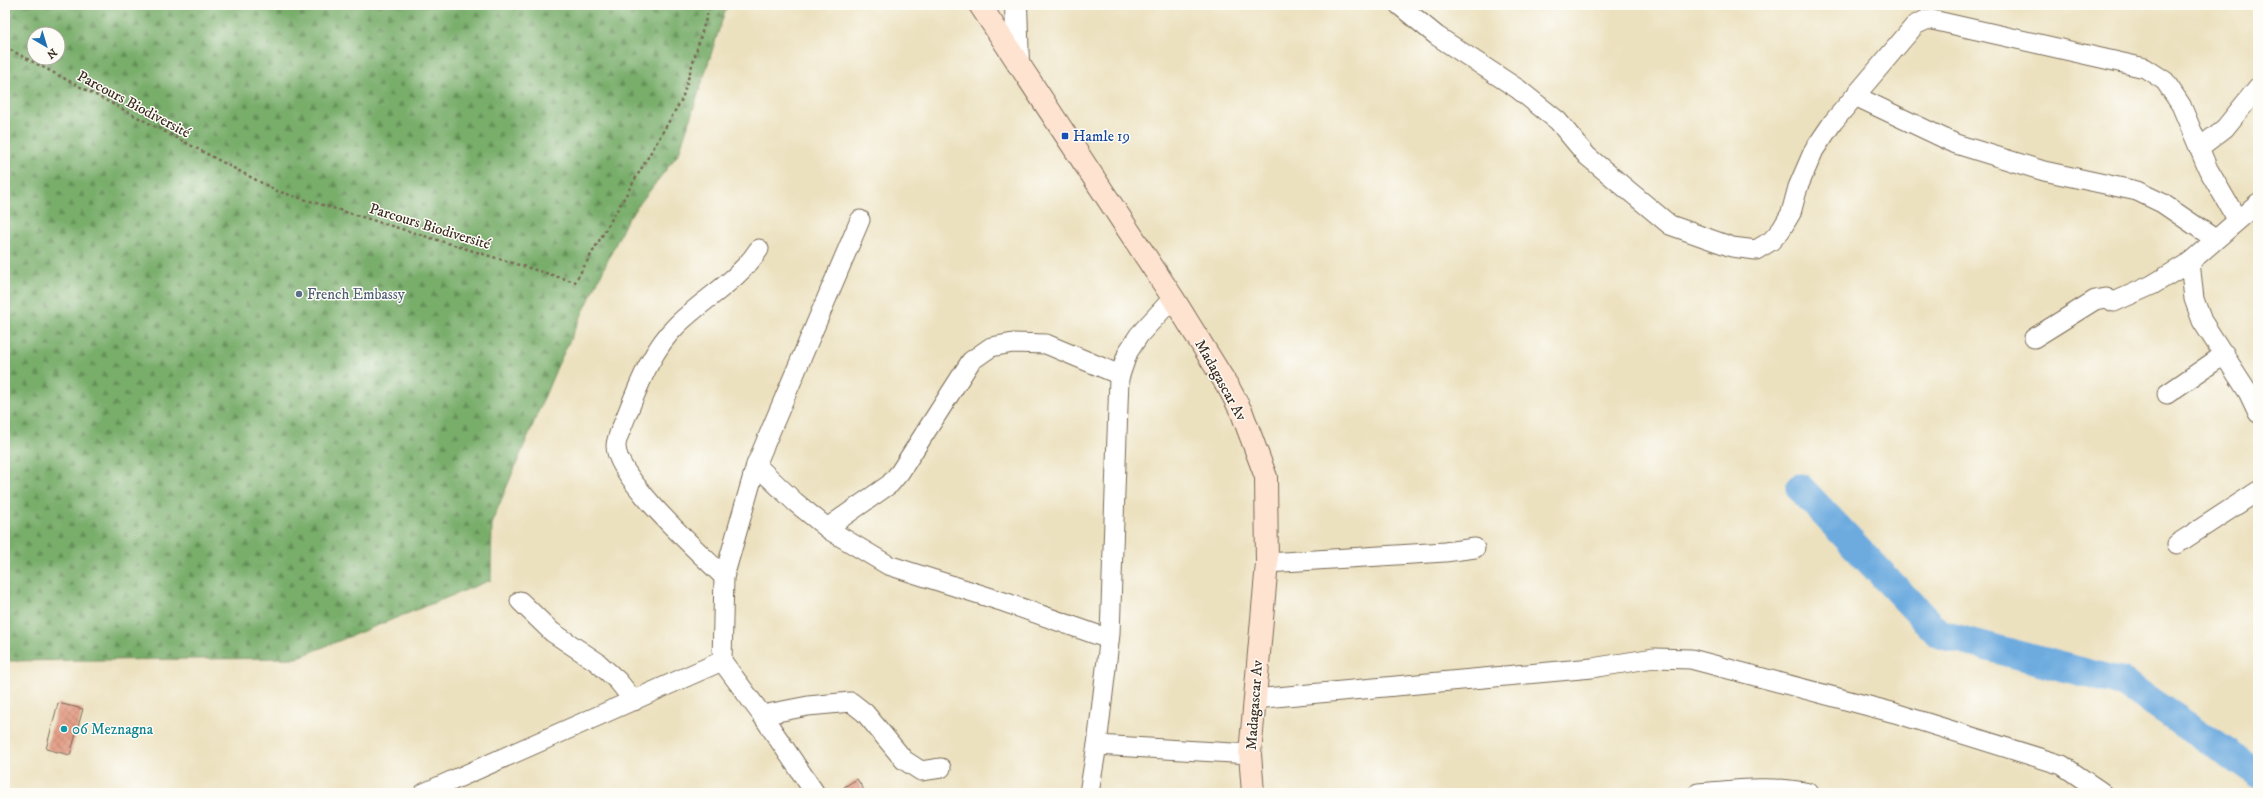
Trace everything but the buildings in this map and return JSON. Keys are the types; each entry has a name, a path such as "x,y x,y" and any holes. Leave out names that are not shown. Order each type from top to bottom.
{"main road":[{"name":"Madagascar Av","path":"980,5 1173,298 1230,390 1242,413 1266,477 1267,563 1250,754 1253,793"}],"street":[{"path":"1016,5 1018,64"},
{"path":"1399,5 1438,36 1518,89 1558,121 1588,156 1670,225 1732,247 1756,250 1771,240 1780,230 1791,213 1798,187 1814,150 1833,122 1915,25 1928,19 2145,68 2165,81 2181,104 2208,169 2238,219"},
{"path":"2199,148 2225,128 2258,87"},
{"path":"1855,96 1956,144 2044,171 2137,191 2162,203 2215,239"},
{"path":"2034,338 2095,300 2106,298 2114,302 2152,285 2190,262 2258,203"},
{"path":"815,793 762,715 722,661 724,577 756,465 860,220"},
{"path":"724,577 659,512 628,474 619,459 616,446 619,434 650,360 678,324 721,290 754,258 759,249"},
{"path":"2190,262 2194,299 2202,321 2225,354 2248,392 2258,413"},
{"path":"1088,793 1097,745 1109,639 1120,375 1128,352 1139,335 1173,298"},
{"path":"827,528 890,484 905,465 971,361 991,347 1013,343 1046,344 1120,375"},
{"path":"2167,394 2225,354"},
{"path":"756,465 827,528 888,565 1004,602 1109,639"},
{"path":"2177,544 2258,491"},
{"path":"1267,563 1444,552 1475,548"},
{"path":"520,601 552,632 597,662 618,681 634,701"},
{"path":"1254,699 1592,668 1654,658 1691,658 1895,713 2062,765 2103,793"},
{"path":"424,793 722,661"},
{"path":"762,715 808,706 851,702 865,713 904,760 921,771 941,768"},
{"path":"1097,745 1250,754"},
{"path":"1698,793 1750,788 1796,790 1809,793"}],"path":[{"name":"Parcours Biodiversité","path":"5,47 277,192 575,282 682,99 710,5"}],"green space":[{"name":"French Embassy","path":"5,5 727,5 679,153 627,220 557,367 492,522 491,580 296,658 5,661"}],"waterway":[{"path":"1800,488 1939,634 2124,683 2258,774"}],"place":[{"name":"Hamle 19","path":"1065,136"},
{"name":"French Embassy","path":"299,294"},
{"name":"06 Meznagna","path":"64,729"}]}
